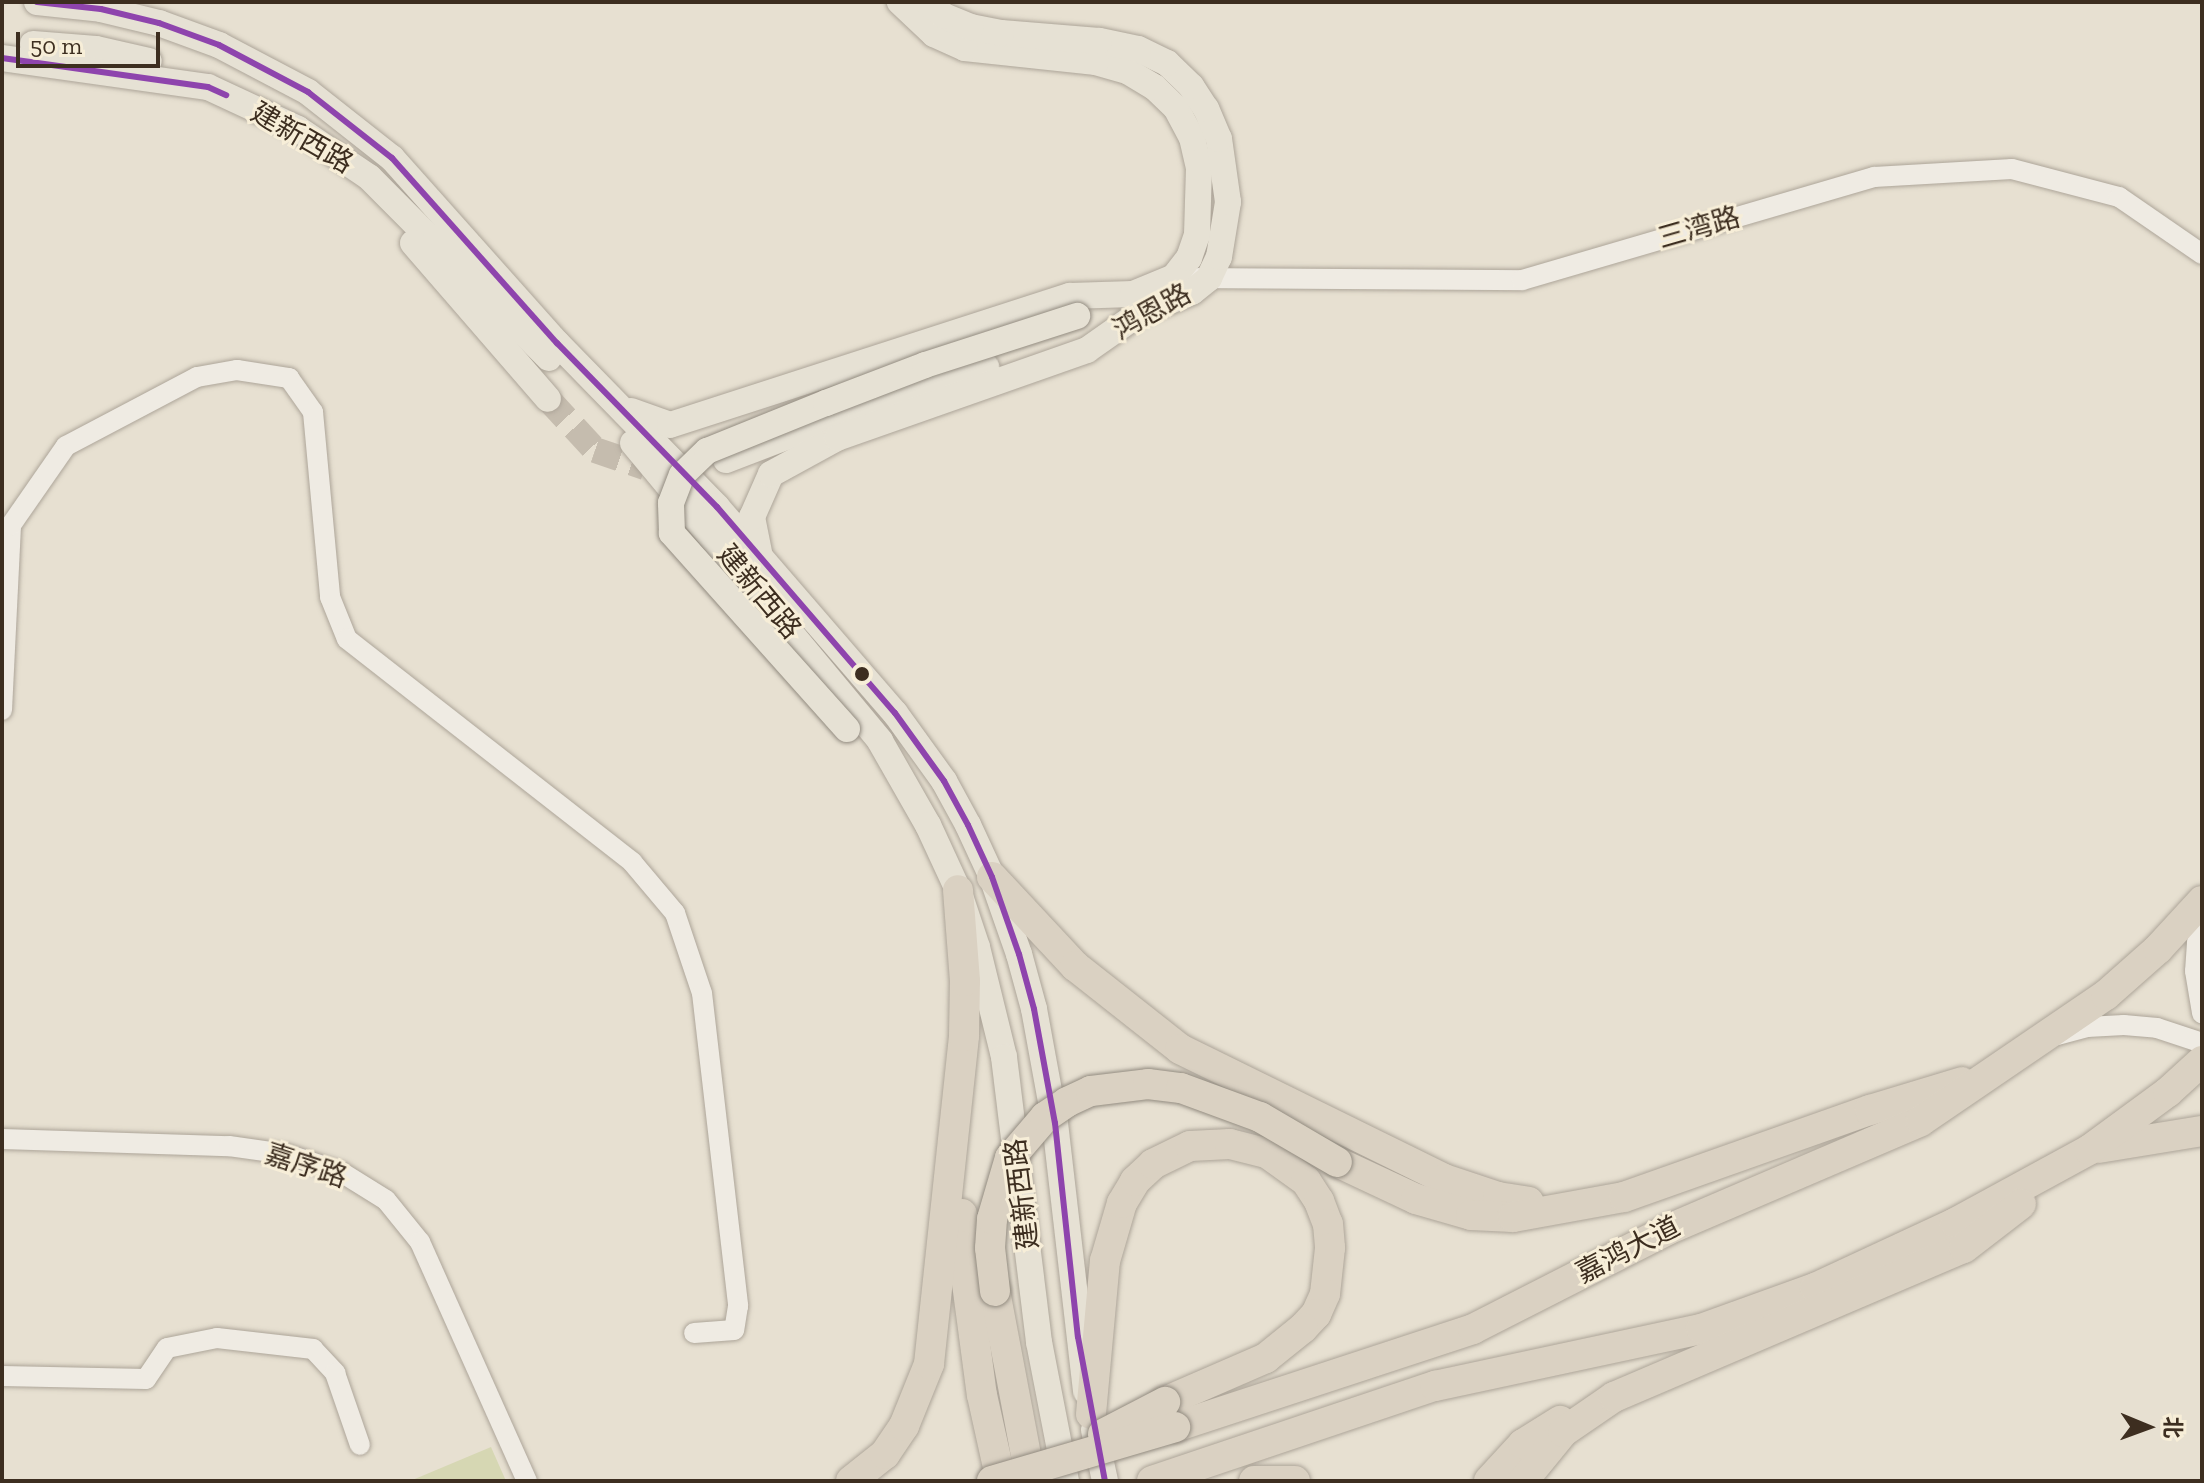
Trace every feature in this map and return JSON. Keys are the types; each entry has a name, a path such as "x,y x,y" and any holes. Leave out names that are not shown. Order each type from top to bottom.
{"highway":[{"path":"992,877 1075,966 1180,1049 1444,1179 1498,1197 1575,1208"},
{"path":"958,890 965,981 962,1246 982,1395 1001,1481"},
{"name":"嘉鸿大道","path":"992,1481 1034,1474 1170,1414 1473,1329 1667,1230 1921,1121 2106,995 2158,949 2202,901"},
{"path":"851,1481 885,1454 904,1426 929,1364 964,1036"},
{"path":"1489,1481 1507,1459 1541,1431 1964,1248 2168,1092 2202,1061"},
{"path":"1034,1474 995,1291 990,1248 992,1219 1010,1158 1045,1117 1091,1091 1148,1084 1181,1088 1260,1117 1337,1162 1416,1199 1471,1215 1513,1217 1624,1197 1870,1110 1995,1072"},
{"path":"1152,1481 1435,1386 1492,1371 1656,1340 1741,1317 1887,1257 2089,1150 2202,1131"},
{"path":"1091,1414 1105,1261 1122,1203 1135,1181 1161,1159 1190,1146 1230,1144 1267,1153 1306,1181 1319,1201 1328,1224 1330,1248 1325,1294 1303,1328 1266,1358 1170,1414"},
{"path":"1523,1481 1563,1432 1614,1397"},
{"path":"1254,1481 1295,1481"}],"main road":[{"name":"建新西路","path":"37,2 101,9 159,23 219,45 308,92 392,158 557,343 626,410 717,507 895,713 944,781 992,877 1023,968 1045,1067 1091,1414 1105,1481"},
{"name":"鸿恩路","path":"761,561 752,517 771,474 837,438 1087,350 1136,304 1174,277 1189,258 1197,235 1199,168 1192,138 1176,108 1154,87 1127,71 1096,62 965,48 934,34 900,2"},
{"name":"鸿恩路","path":"626,410 670,425 1070,296 1136,304 1192,292 1209,278 1224,233 1228,202 1226,170 1219,139 1191,86 1167,63 1138,49 971,27 944,16 927,2"},
{"path":"2,42 96,49 152,61 208,87"},
{"name":"建新西路","path":"2,58 208,87 298,129 369,177 640,450 854,706 880,741 928,825 958,890 977,947 1004,1057 1043,1368 1066,1481"},
{"path":"369,177 416,247 548,399"},
{"path":"928,825 672,533 671,503 682,475 707,451 925,365 1077,316 1136,304"},
{"path":"726,460 1136,304"}],"street":[{"name":"三湾路","path":"1174,277 1522,280 1874,177 2012,169 2119,197 2202,254"},
{"path":"2,710 11,525 66,446 197,377 237,370 289,378 313,412 330,597 347,639 632,862 675,913 702,993 738,1306 734,1330 694,1333"},
{"path":"2202,931 2197,943 2195,971 2202,1013"},
{"path":"2044,1038 2087,1027 2124,1025 2157,1028 2202,1043"},
{"name":"嘉序路","path":"2,1139 229,1146 286,1154 341,1172 386,1200 420,1242 527,1481"},
{"path":"2,1376 146,1379 167,1348 217,1338 313,1349 335,1373 360,1445"}],"green space":[{"path":"491,1447 506,1481 410,1481"}],"tunnel":[{"path":"548,399 595,450 645,467 667,465"}],"transit line":[{"path":"37,2 101,9 159,23 219,45 308,92 392,158 557,343 717,507 895,713 944,781 968,825 992,877 1019,954 1034,1009 1055,1123 1078,1337 1105,1481"},
{"path":"2,58 208,87 226,95"}]}
